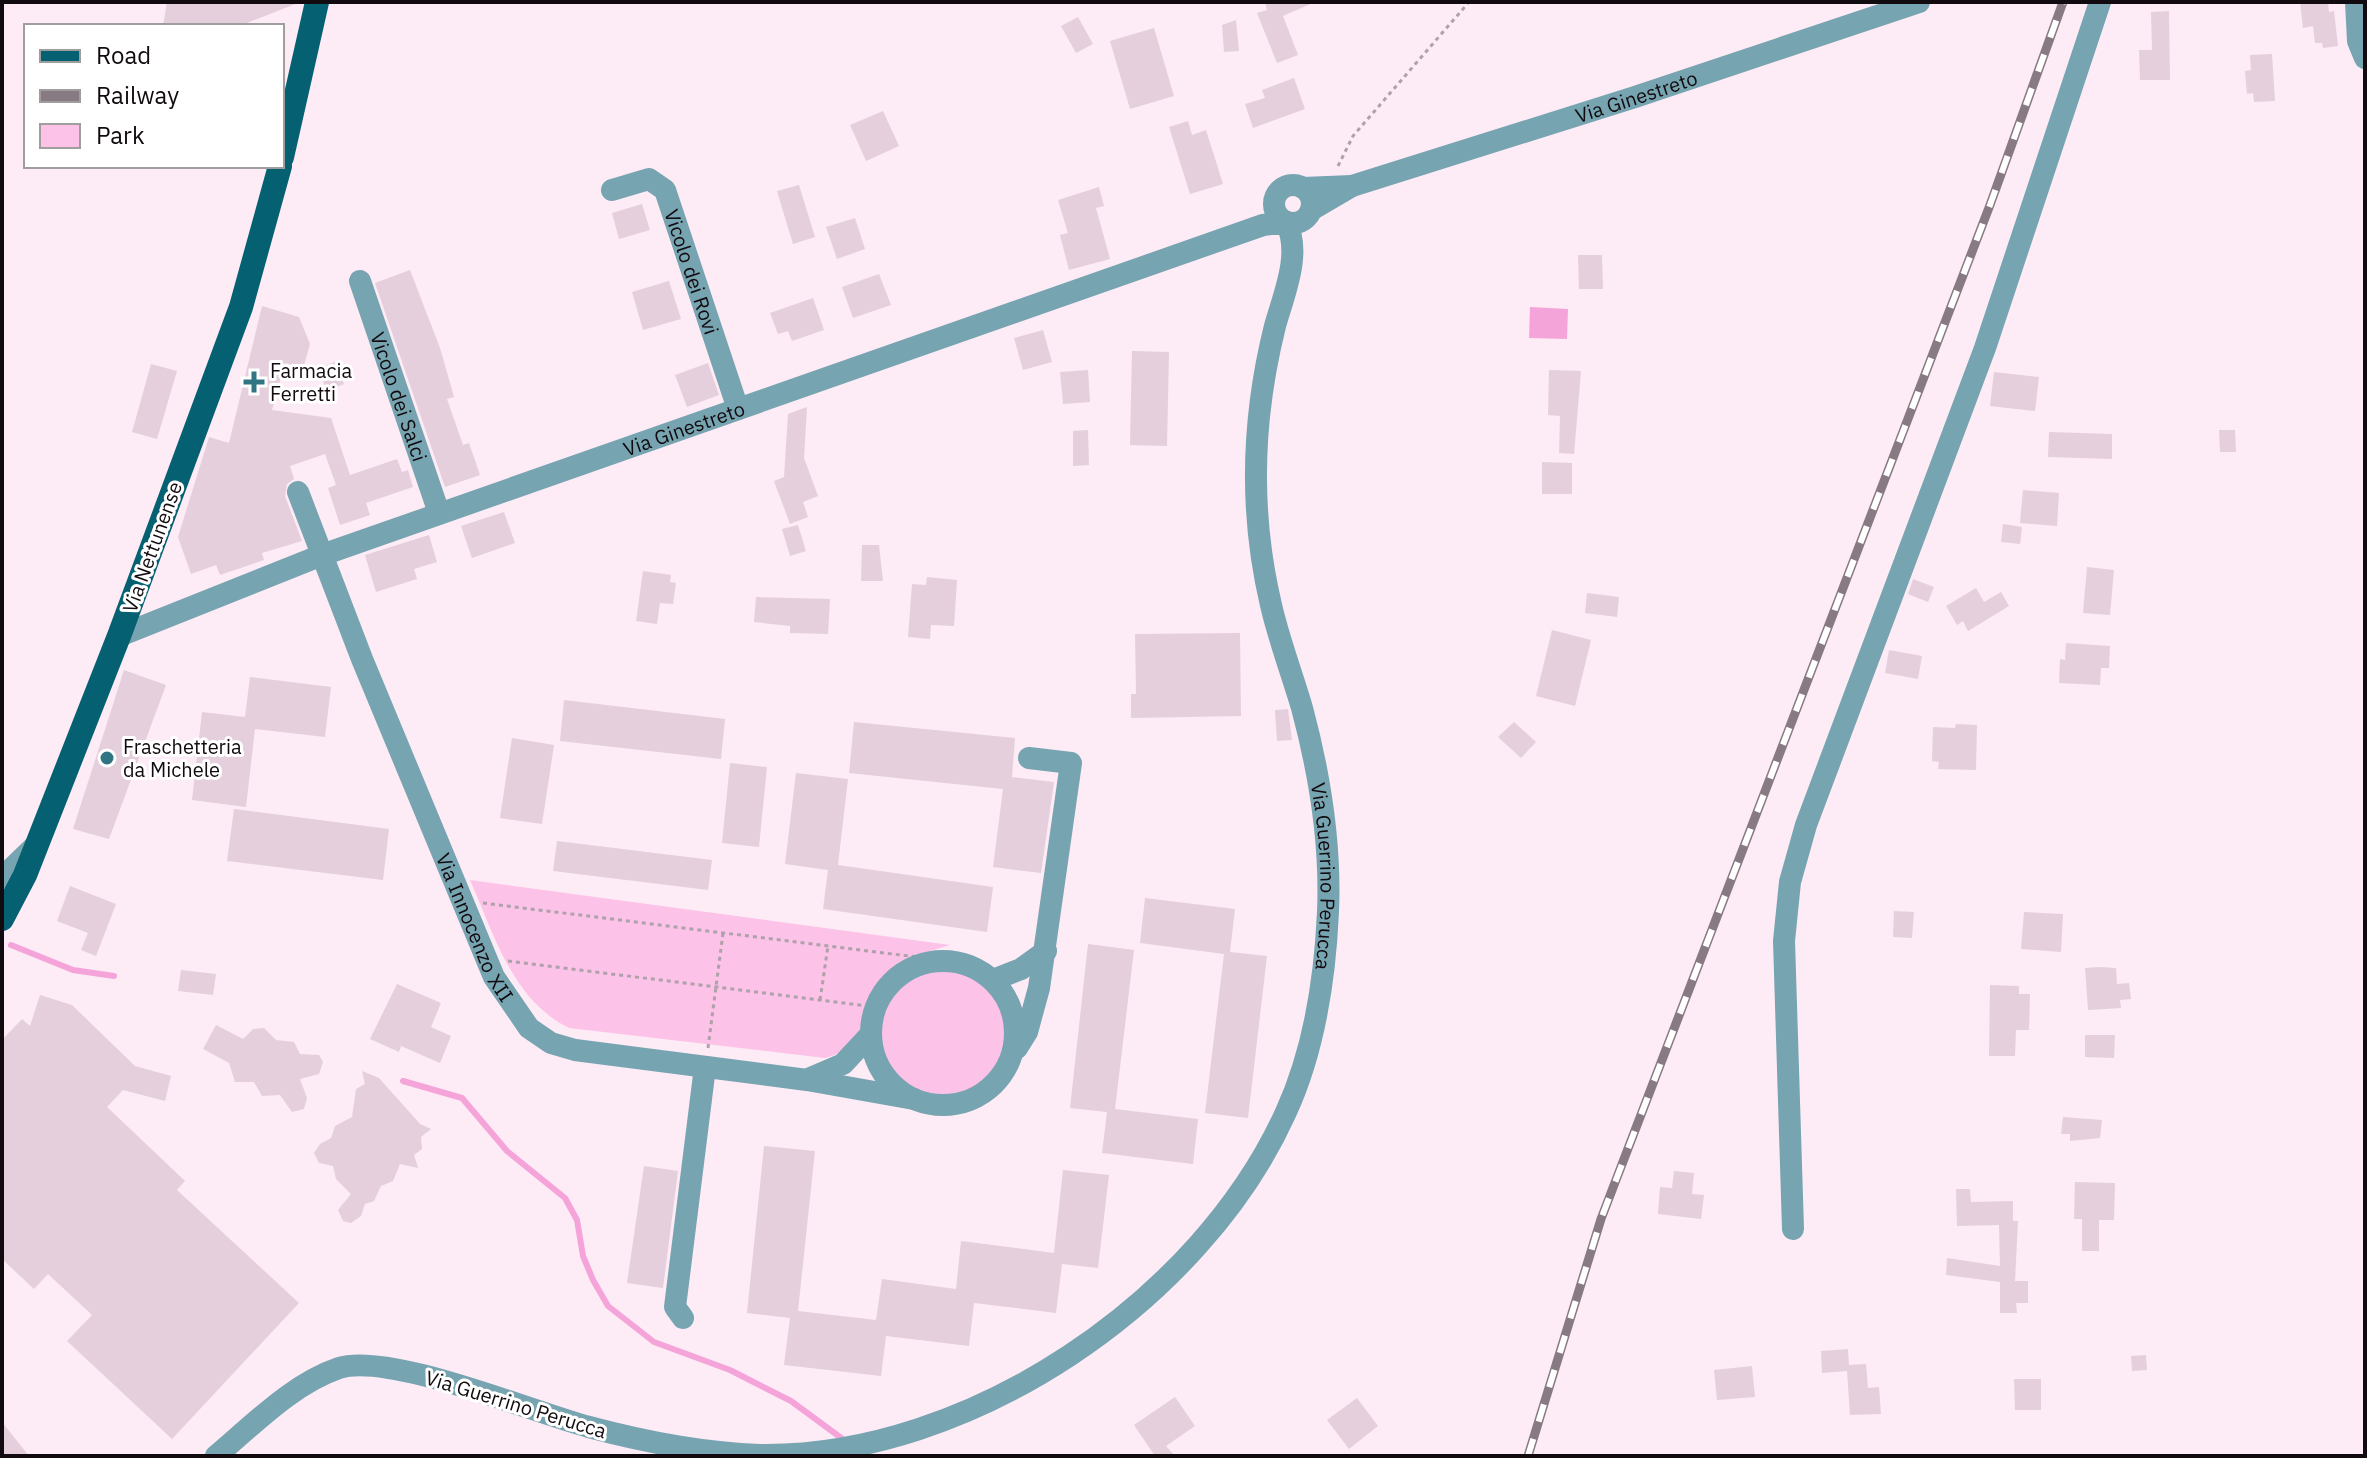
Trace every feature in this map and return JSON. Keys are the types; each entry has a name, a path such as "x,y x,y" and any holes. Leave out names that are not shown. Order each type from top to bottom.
{"main road":[{"path":"284,148 317,2"},
{"name":"Via Nettunense","path":"2,919 38,843 119,636 241,307 279,168"}],"street":[{"name":"Via Ginestreto","path":"1307,204 1342,187 1635,97 1919,2"},
{"path":"1793,1229 1784,941 1798,851 1985,348 2100,2"},
{"path":"2356,2 2358,41 2365,58"},
{"name":"Vicolo dei Rovi","path":"612,190 649,179 665,190 738,409"},
{"path":"1253,229 1264,219 1274,202 1285,187 1307,204 1298,222 1286,222 1277,214 1274,202"},
{"name":"Via Guerrino Perucca","path":"216,1456 309,1383 340,1368 362,1365 415,1374 595,1429 689,1448 776,1455 863,1445 928,1427 990,1403 1065,1362 1105,1332 1166,1276 1206,1233 1254,1168 1288,1108 1317,1005 1326,938 1329,879 1319,786 1301,704 1271,604 1257,505 1256,430 1261,392 1307,204"},
{"name":"Via Ginestreto","path":"119,636 322,555 439,513 1253,229 1286,222"},
{"name":"Via Guerrino Perucca","path":"1286,222 1292,236 1291,264"},
{"name":"Vicolo dei Salci","path":"360,281 439,513"},
{"name":"Via Innocenzo XII","path":"298,492 460,900 507,1000 544,1039 562,1047 599,1055 807,1080 941,1105 958,1104 978,1096 996,1083 1031,1019 1046,951 1071,763 1029,758"},
{"path":"2,878 38,843"},
{"path":"993,980 1021,969 1046,951"},
{"path":"914,1099 883,1073 874,1054 871,1034 876,1007 883,991 899,975 919,964 941,960 969,965 993,980 1006,997 1014,1017 1016,1038 1011,1058"},
{"path":"807,1080 843,1064 871,1034"},
{"path":"683,1318 675,1307 705,1067"}],"path":[{"path":"1342,187 1340,161 1353,136 1469,2"},
{"path":"460,900 941,960"},
{"path":"705,1067 723,933"},
{"path":"820,1000 828,946"},
{"path":"510,960 876,1007"}],"green space":[{"path":"470,880 950,945 916,955 893,967 878,985 852,1043 841,1052 825,1058 569,1028 549,1016 519,983 497,943"},
{"path":"943,970 967,975 988,988 1001,1009 1006,1033 1001,1057 988,1078 967,1091 943,1096 919,1091 898,1078 885,1057 880,1033 885,1009 898,988 919,975"}],"shaded area":[{"path":"1530,307 1568,309 1567,339 1529,338"}],"building":[{"path":"167,2 298,2 244,24 163,24"},
{"path":"1265,2 1315,2 1283,16 1298,55 1277,63 1257,13 1267,10"},
{"path":"2300,2 2328,2 2329,12 2334,11 2338,46 2323,48 2322,43 2315,43 2313,26 2303,28"},
{"path":"2169,11 2170,80 2140,80 2139,50 2152,50 2151,12"},
{"path":"1078,17 1093,44 1076,53 1061,26"},
{"path":"1236,20 1239,51 1224,52 1222,25"},
{"path":"1154,28 1174,96 1130,109 1110,41"},
{"path":"2272,54 2275,101 2254,102 2253,93 2247,94 2245,71 2251,70 2250,55"},
{"path":"1294,78 1305,109 1253,128 1245,104 1265,98 1262,90"},
{"path":"883,111 899,146 866,161 850,125"},
{"path":"1188,121 1192,135 1206,130 1223,184 1190,194 1169,127"},
{"path":"799,185 815,237 793,244 777,191"},
{"path":"1099,187 1104,206 1096,208 1110,259 1069,270 1060,235 1068,233 1058,200"},
{"path":"642,204 650,230 619,239 612,213"},
{"path":"855,218 865,249 837,259 826,227"},
{"path":"1578,255 1602,255 1603,289 1579,289"},
{"path":"410,270 440,348 454,397 447,399 463,445 469,443 480,475 445,487 375,283"},
{"path":"879,274 891,305 853,318 842,287"},
{"path":"669,281 681,319 643,330 632,292"},
{"path":"813,298 824,330 792,341 788,331 778,334 770,313"},
{"path":"262,306 299,317 310,344 303,369 285,363 272,410 331,418 350,475 397,459 402,472 408,470 413,487 366,503 370,515 340,525 328,488 336,485 325,454 290,466 294,479 287,484 285,496 302,541 262,553 264,560 220,575 216,565 191,574 178,537 209,437 229,443"},
{"path":"1043,330 1052,362 1023,370 1014,338"},
{"path":"1132,351 1169,352 1167,446 1130,445"},
{"path":"335,362 344,384 327,391 318,369"},
{"path":"708,363 719,395 687,407 675,375"},
{"path":"151,364 177,371 157,439 132,432"},
{"path":"1088,370 1090,402 1063,404 1060,372"},
{"path":"1549,370 1581,371 1574,454 1559,453 1560,416 1548,415"},
{"path":"1994,372 2039,377 2035,411 1990,406"},
{"path":"807,407 804,458 818,496 803,502 808,517 790,524 774,481 784,477 788,414"},
{"path":"1088,430 1089,465 1073,466 1073,431"},
{"path":"2219,430 2235,430 2236,452 2220,452"},
{"path":"2049,432 2112,434 2112,459 2048,457"},
{"path":"1542,462 1572,463 1572,494 1542,494"},
{"path":"2023,490 2059,493 2057,526 2020,523"},
{"path":"504,512 515,543 472,558 461,526"},
{"path":"2003,524 2022,527 2020,544 2001,542"},
{"path":"798,525 806,551 790,556 782,529"},
{"path":"429,535 437,562 414,569 417,579 376,592 365,555"},
{"path":"862,545 879,545 883,581 861,581"},
{"path":"2087,567 2114,570 2110,615 2083,613"},
{"path":"643,571 671,575 670,582 676,583 673,604 660,603 657,624 636,621"},
{"path":"927,577 957,580 954,626 931,625 930,639 908,637 912,584 926,585"},
{"path":"1913,579 1934,587 1928,602 1908,594"},
{"path":"1976,588 1984,602 2001,592 2009,606 1968,631 1963,621 1957,625 1946,606"},
{"path":"1587,593 1619,597 1617,617 1585,613"},
{"path":"756,597 830,599 828,634 790,633 790,626 754,622"},
{"path":"1552,630 1591,640 1575,706 1536,696"},
{"path":"1240,633 1241,716 1131,718 1131,694 1136,694 1135,634"},
{"path":"2066,643 2110,646 2109,668 2101,668 2100,685 2059,683 2060,659 2065,660"},
{"path":"1889,650 1922,656 1918,679 1885,673"},
{"path":"124,670 166,685 109,839 73,829"},
{"path":"250,677 331,687 325,737 255,729 246,807 192,800 202,712 245,717"},
{"path":"564,700 725,719 721,759 560,741"},
{"path":"1288,709 1292,740 1277,741 1275,710"},
{"path":"854,722 1015,738 1012,777 1054,782 1041,873 993,867 1003,789 849,773"},
{"path":"1514,722 1536,742 1521,758 1498,737"},
{"path":"1956,724 1977,725 1976,770 1938,769 1939,762 1932,761 1933,727 1955,728"},
{"path":"512,738 554,745 542,824 500,818"},
{"path":"730,763 767,767 759,847 722,843"},
{"path":"796,773 848,779 838,865 993,887 987,932 823,909 828,870 785,864"},
{"path":"234,809 389,829 383,880 227,861"},
{"path":"557,841 712,860 708,890 553,871"},
{"path":"70,886 116,904 96,956 81,950 88,933 57,921"},
{"path":"1145,898 1235,909 1230,952 1267,956 1248,1118 1205,1113 1224,954 1140,943"},
{"path":"1894,911 1914,912 1912,938 1893,937"},
{"path":"2024,912 2063,914 2061,952 2021,949"},
{"path":"1088,944 1134,950 1115,1109 1198,1119 1193,1164 1102,1153 1107,1112 1070,1108"},
{"path":"2085,968 2116,968 2117,984 2129,983 2131,999 2120,1000 2121,1008 2088,1010"},
{"path":"181,970 216,974 213,995 178,991"},
{"path":"397,984 441,1003 431,1027 451,1036 440,1063 401,1046 399,1052 370,1039"},
{"path":"1990,985 2019,986 2019,994 2030,994 2029,1030 2016,1030 2015,1056 1989,1056"},
{"path":"40,995 72,1005 135,1066 171,1076 165,1101 123,1090 107,1107 185,1181 177,1190 299,1303 172,1439 67,1341 92,1315 48,1274 34,1289 2,1259 2,1040 22,1019 30,1026"},
{"path":"216,1025 243,1039 253,1029 264,1028 276,1040 294,1042 300,1054 319,1055 323,1062 319,1074 300,1079 307,1098 304,1109 292,1112 280,1095 262,1096 254,1082 235,1082 229,1063 203,1049"},
{"path":"2085,1035 2115,1035 2114,1058 2085,1057"},
{"path":"362,1071 379,1078 420,1124 431,1129 421,1137 422,1149 414,1155 418,1168 400,1164 393,1181 381,1186 374,1201 365,1204 361,1216 351,1223 343,1221 338,1210 351,1194 336,1179 333,1166 319,1163 314,1153 320,1144 331,1138 335,1126 352,1117 356,1089 365,1084"},
{"path":"2063,1117 2102,1120 2100,1138 2070,1141 2070,1134 2061,1134"},
{"path":"764,1146 815,1151 798,1311 876,1320 882,1279 956,1289 961,1241 1054,1253 1063,1170 1109,1175 1098,1268 1062,1264 1056,1313 974,1303 969,1346 886,1336 881,1376 784,1365 790,1318 747,1313"},
{"path":"644,1166 678,1171 663,1288 627,1283"},
{"path":"1674,1171 1694,1173 1692,1194 1704,1195 1701,1219 1658,1214 1660,1187 1672,1188"},
{"path":"2075,1182 2115,1183 2114,1220 2099,1220 2099,1251 2082,1251 2082,1219 2074,1219"},
{"path":"1956,1189 1970,1189 1971,1202 2013,1201 2013,1221 2018,1221 2015,1281 2028,1281 2028,1303 2016,1303 2017,1313 2000,1313 2000,1282 1946,1275 1947,1258 2000,1266 1999,1225 1957,1226"},
{"path":"1848,1349 1849,1365 1866,1364 1868,1388 1879,1387 1881,1414 1850,1415 1847,1371 1822,1373 1821,1351"},
{"path":"2146,1355 2147,1370 2132,1371 2131,1356"},
{"path":"1752,1366 1755,1397 1717,1400 1714,1370"},
{"path":"2014,1379 2041,1379 2041,1410 2015,1410"},
{"path":"1175,1397 1195,1426 1166,1446 1175,1456 1155,1456 1134,1425"},
{"path":"1357,1398 1378,1426 1349,1449 1327,1420"},
{"path":"2,1422 29,1456 2,1456"}],"waterway":[{"path":"11,945 73,970 114,976"},
{"path":"403,1081 462,1098 507,1151 565,1198 577,1220 583,1256 608,1306 654,1342 730,1370 791,1401 844,1440"}],"railway":[{"path":"1528,1456 1601,1219 1990,205 2063,2"}],"place":[{"name":"Farmacia Ferretti","path":"254,382"},
{"name":"Fraschetteria da Michele","path":"107,758"}]}
